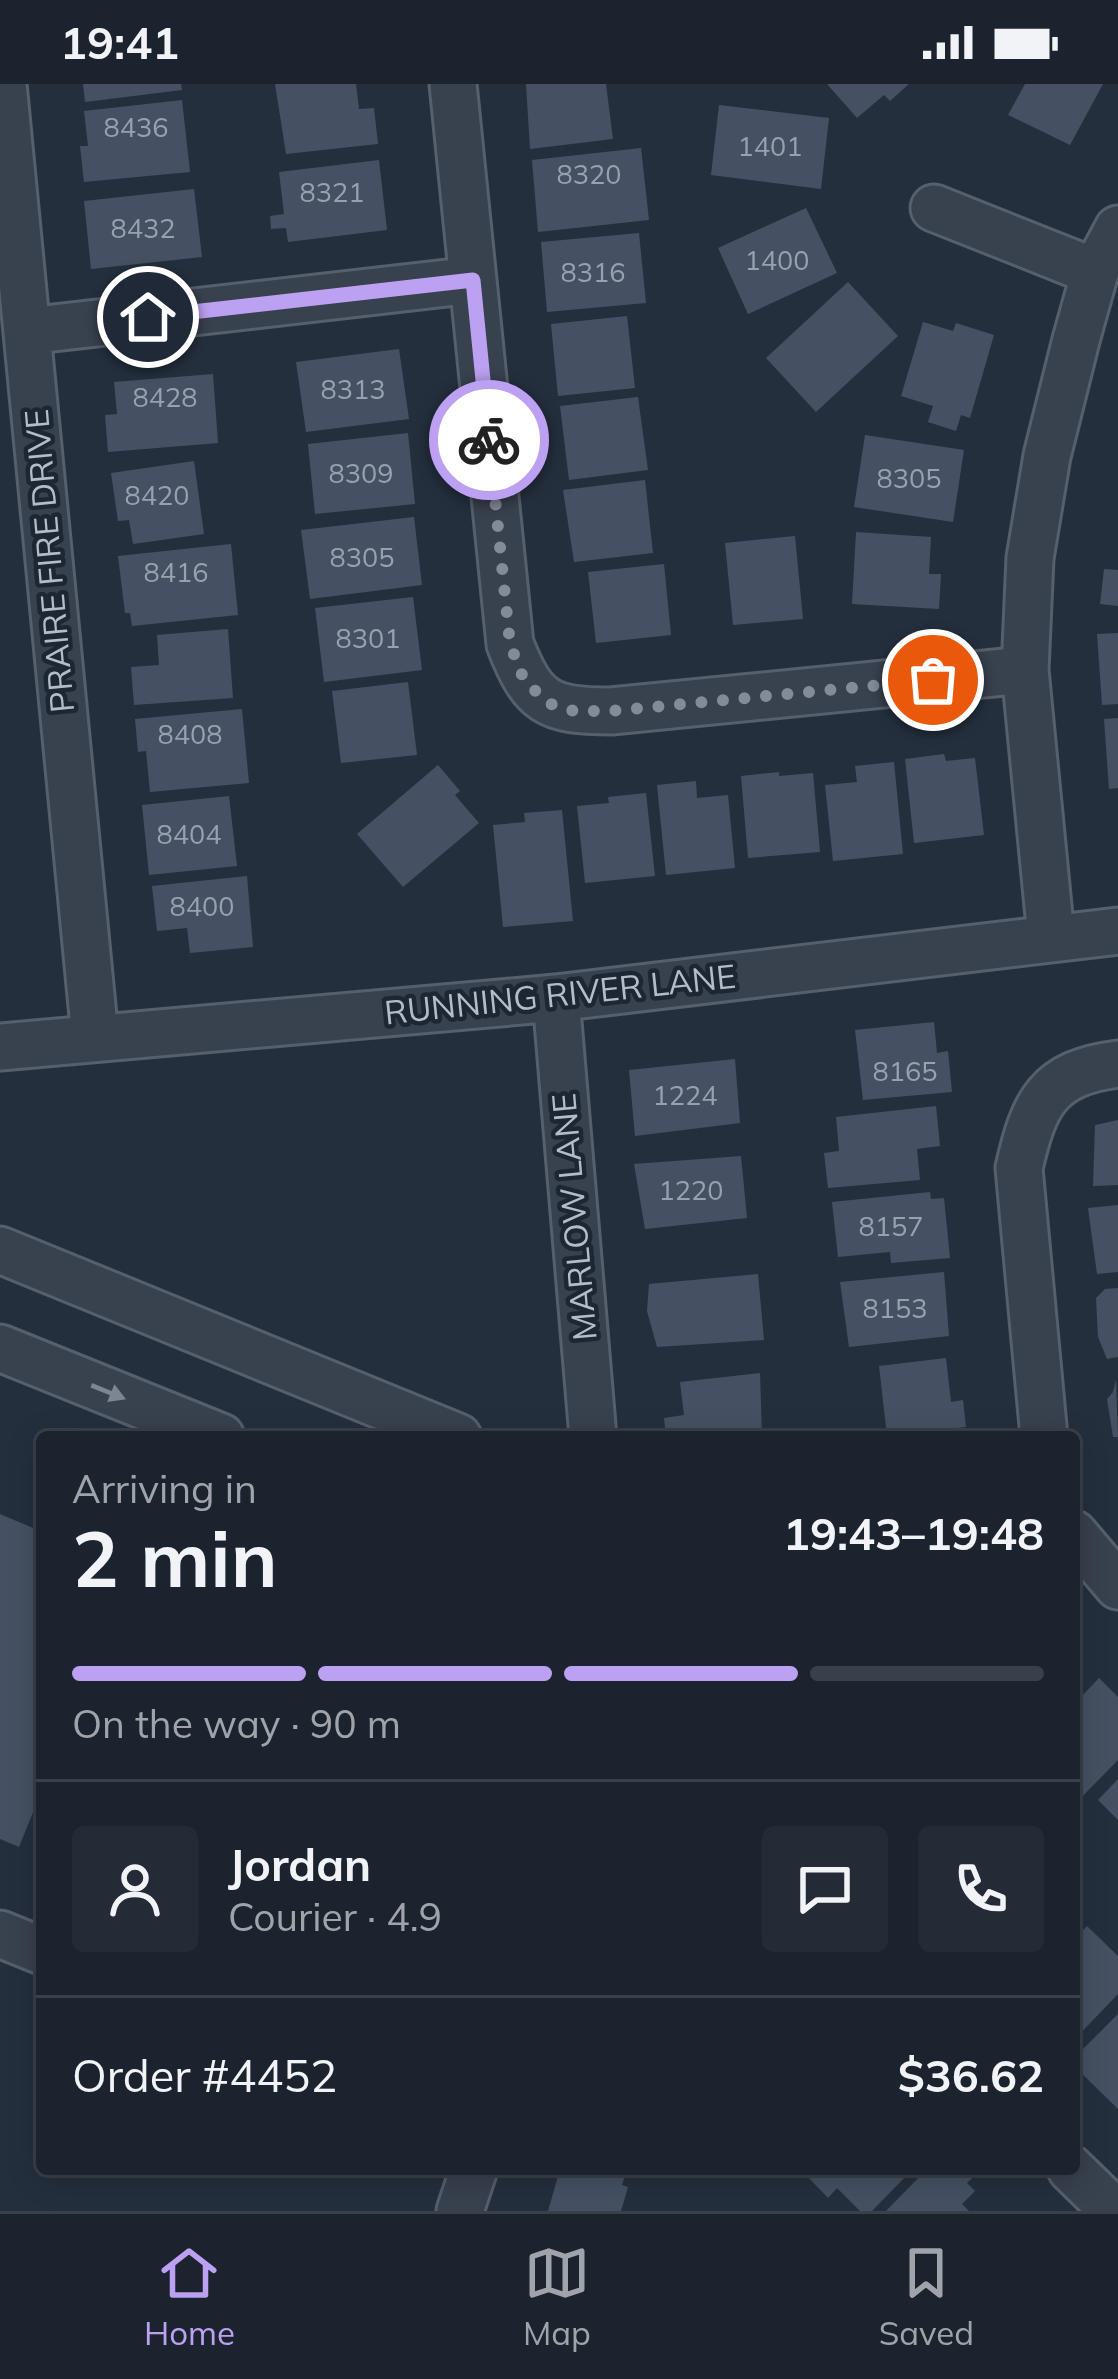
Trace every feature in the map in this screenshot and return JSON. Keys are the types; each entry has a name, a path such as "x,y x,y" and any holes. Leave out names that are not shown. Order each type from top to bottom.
{"street":[{"name":"PRAIRE FIRE DRIVE","path":"3,84 95,1037"},
{"path":"453,84 510,644 524,680 548,703 574,711 611,711 1025,670"},
{"path":"934,208 1095,272"},
{"path":"1051,937 1025,670 1030,558 1047,456 1095,272 1118,229"},
{"path":"27,331 473,280"},
{"name":"RUNNING RIVER LANE","path":"0,1047 556,998 1118,931"},
{"name":"MARLOW LANE","path":"556,998 592,1431"},
{"path":"1043,1431 1019,1168 1028,1127 1043,1096 1066,1076 1118,1064"},
{"path":"0,1250 443,1431"},
{"path":"0,1348 205,1431"},
{"path":"1080,1541 1118,1586"},
{"path":"0,1934 36,1949"},
{"path":"460,2211 472,2175"}],"building":[{"path":"83,84 181,84 182,90 85,102"},
{"path":"275,84 356,84 359,109 374,108 378,144 286,154"},
{"path":"526,84 606,84 613,139 530,149"},
{"path":"827,84 909,84 890,101 884,95 857,118"},
{"path":"1025,84 1103,84 1070,145 1008,115"},
{"path":"182,100 190,172 84,182 80,146 88,146 84,111"},
{"path":"719,105 829,118 821,189 711,175"},
{"path":"641,148 649,220 538,232 532,160"},
{"path":"379,160 387,230 288,242 286,228 271,229 270,216 284,214 279,172"},
{"path":"194,189 202,257 91,269 84,201"},
{"path":"806,208 837,273 748,314 718,248"},
{"path":"639,233 646,303 547,312 541,242"},
{"path":"848,282 898,336 816,412 766,358"},
{"path":"627,316 635,388 558,396 551,324"},
{"path":"923,322 953,331 956,323 994,335 970,418 961,415 956,431 928,422 933,406 901,396"},
{"path":"399,349 409,419 306,432 296,362"},
{"path":"213,374 218,443 108,452 105,415 117,414 114,382"},
{"path":"638,397 648,470 569,480 560,406"},
{"path":"408,433 415,504 315,514 308,444"},
{"path":"865,435 964,450 953,522 854,507"},
{"path":"194,461 204,534 133,544 129,520 118,521 111,473"},
{"path":"645,480 653,553 574,562 563,490"},
{"path":"414,517 422,585 310,599 301,530"},
{"path":"856,532 931,537 929,574 941,574 939,609 852,604"},
{"path":"795,536 803,619 733,625 725,543"},
{"path":"231,544 238,615 132,626 130,613 125,613 118,556"},
{"path":"664,564 671,635 596,643 588,572"},
{"path":"1104,569 1118,570 1118,606 1100,604"},
{"path":"413,597 422,670 324,682 315,608"},
{"path":"228,629 233,698 134,705 131,667 159,665 157,635"},
{"path":"1118,633 1118,704 1102,705 1097,634"},
{"path":"408,682 417,755 341,763 332,691"},
{"path":"242,709 249,783 150,792 146,751 138,752 135,719"},
{"path":"1118,718 1118,788 1109,789 1104,719"},
{"path":"944,754 946,761 975,758 984,835 914,843 905,759"},
{"path":"894,762 903,854 833,861 825,785 857,782 855,766"},
{"path":"438,765 479,823 403,887 357,834"},
{"path":"779,772 779,776 813,773 820,852 748,858 741,776"},
{"path":"696,781 697,798 728,795 735,868 666,875 657,785"},
{"path":"646,793 655,876 585,883 577,806"},
{"path":"229,796 237,866 149,875 142,805"},
{"path":"562,810 573,921 503,927 493,825 525,822 524,813"},
{"path":"247,876 253,947 190,953 187,928 157,931 152,886"},
{"path":"934,1022 937,1053 948,1051 952,1092 863,1100 855,1030"},
{"path":"735,1059 740,1123 635,1136 629,1070"},
{"path":"936,1106 940,1146 917,1149 920,1180 828,1188 824,1153 839,1151 836,1117"},
{"path":"1118,1120 1118,1185 1093,1186 1095,1125"},
{"path":"741,1156 747,1218 645,1229 634,1164"},
{"path":"930,1192 931,1199 944,1198 950,1258 891,1263 890,1252 838,1257 832,1202"},
{"path":"1118,1205 1118,1272 1097,1274 1088,1208"},
{"path":"944,1272 949,1336 849,1347 840,1282"},
{"path":"758,1274 764,1340 657,1347 647,1311 649,1284"},
{"path":"1118,1288 1118,1357 1107,1359 1098,1337 1096,1298 1105,1289"},
{"path":"946,1358 951,1402 963,1400 966,1427 886,1431 879,1366"},
{"path":"760,1373 762,1431 665,1431 664,1418 684,1415 680,1382"},
{"path":"1116,1380 1118,1437 1113,1437 1107,1399"},
{"path":"0,1514 36,1529 36,1805 19,1847 0,1839"},
{"path":"1099,1678 1118,1697 1118,1760 1080,1799 1080,1698"},
{"path":"1118,1779 1118,1820 1098,1800"},
{"path":"1087,1926 1118,1956 1118,1994 1080,2034 1080,1934"},
{"path":"1118,2014 1118,2109 1080,2072 1080,2052"},
{"path":"558,2175 625,2175 622,2185 628,2187 621,2211 548,2211"},
{"path":"806,2175 907,2175 872,2211 860,2211 837,2188 828,2198"},
{"path":"921,2175 972,2178 967,2183 975,2191 962,2204 969,2211 886,2211"}],"way so far":[{"path":"489,440 510,644 524,680 548,703 574,711 611,711 933,680"}],"route":[{"path":"148,317 473,280 489,440"}]}
